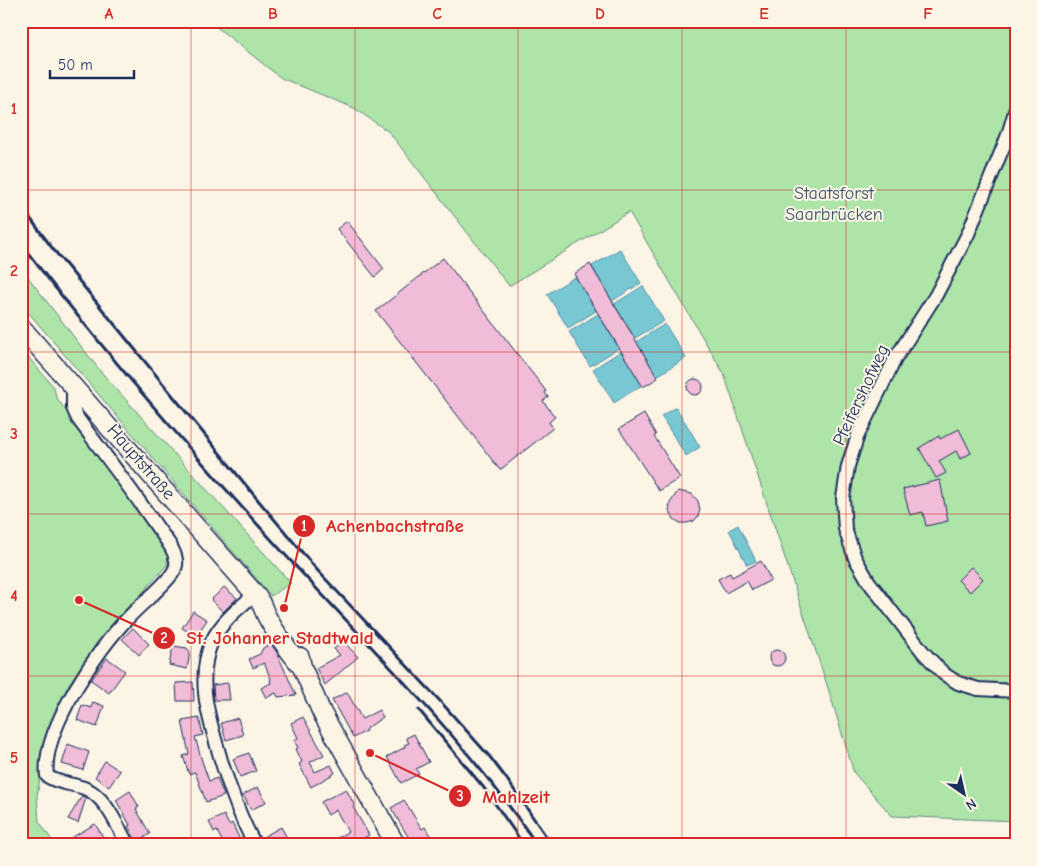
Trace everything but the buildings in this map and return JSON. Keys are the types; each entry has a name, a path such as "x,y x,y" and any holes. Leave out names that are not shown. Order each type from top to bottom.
{"main road":[{"name":"Hauptstraße","path":"21,327 257,596 290,652 302,667 322,713 396,845"}],"street":[{"name":"Pfeifershofweg","path":"1016,108 1008,135 968,234 936,295 895,359 858,435 848,466 843,498 845,528 854,558 869,582 923,652 944,674 958,683 978,689 1016,691"},
{"path":"73,386 73,408 78,419 147,512 175,553 177,563 173,573 112,636 79,683 57,728 46,769 47,776 55,782 78,786 94,794 110,814 128,845"},
{"path":"255,845 234,801 209,718 204,673 213,640 223,624 257,596"}],"green space":[{"name":"Staatsforst Saarbrücken","path":"209,21 1016,21 1016,821 892,816 854,773 828,688 724,374 629,212 509,286 389,132 354,108 281,78"},
{"path":"21,268 101,372 291,583 271,596 21,304"},
{"path":"21,349 54,387 56,397 168,552 167,565 105,635 69,684 47,737 37,796 39,821 55,845 21,845"}],"water":[{"path":"620,249 641,283 612,301 592,266"},
{"path":"575,277 596,311 568,328 547,294"},
{"path":"643,286 664,321 635,338 614,304"},
{"path":"598,314 619,348 590,366 569,332"},
{"path":"665,324 686,358 657,376 636,342"},
{"path":"621,351 642,385 614,403 593,369"},
{"path":"676,407 700,447 686,456 661,416"},
{"path":"738,525 756,561 747,565 729,530"}],"railway":[{"path":"21,206 53,249 318,571 490,757 552,845"},
{"path":"21,244 114,360 212,474 413,692 478,766 537,845"},
{"path":"419,710 484,788 524,845"}],"place":[{"name":"St. Johanner Stadtwald","path":"79,600"},
{"name":"Achenbachstraße","path":"284,608"},
{"name":"Mahlzeit","path":"370,753"}]}
